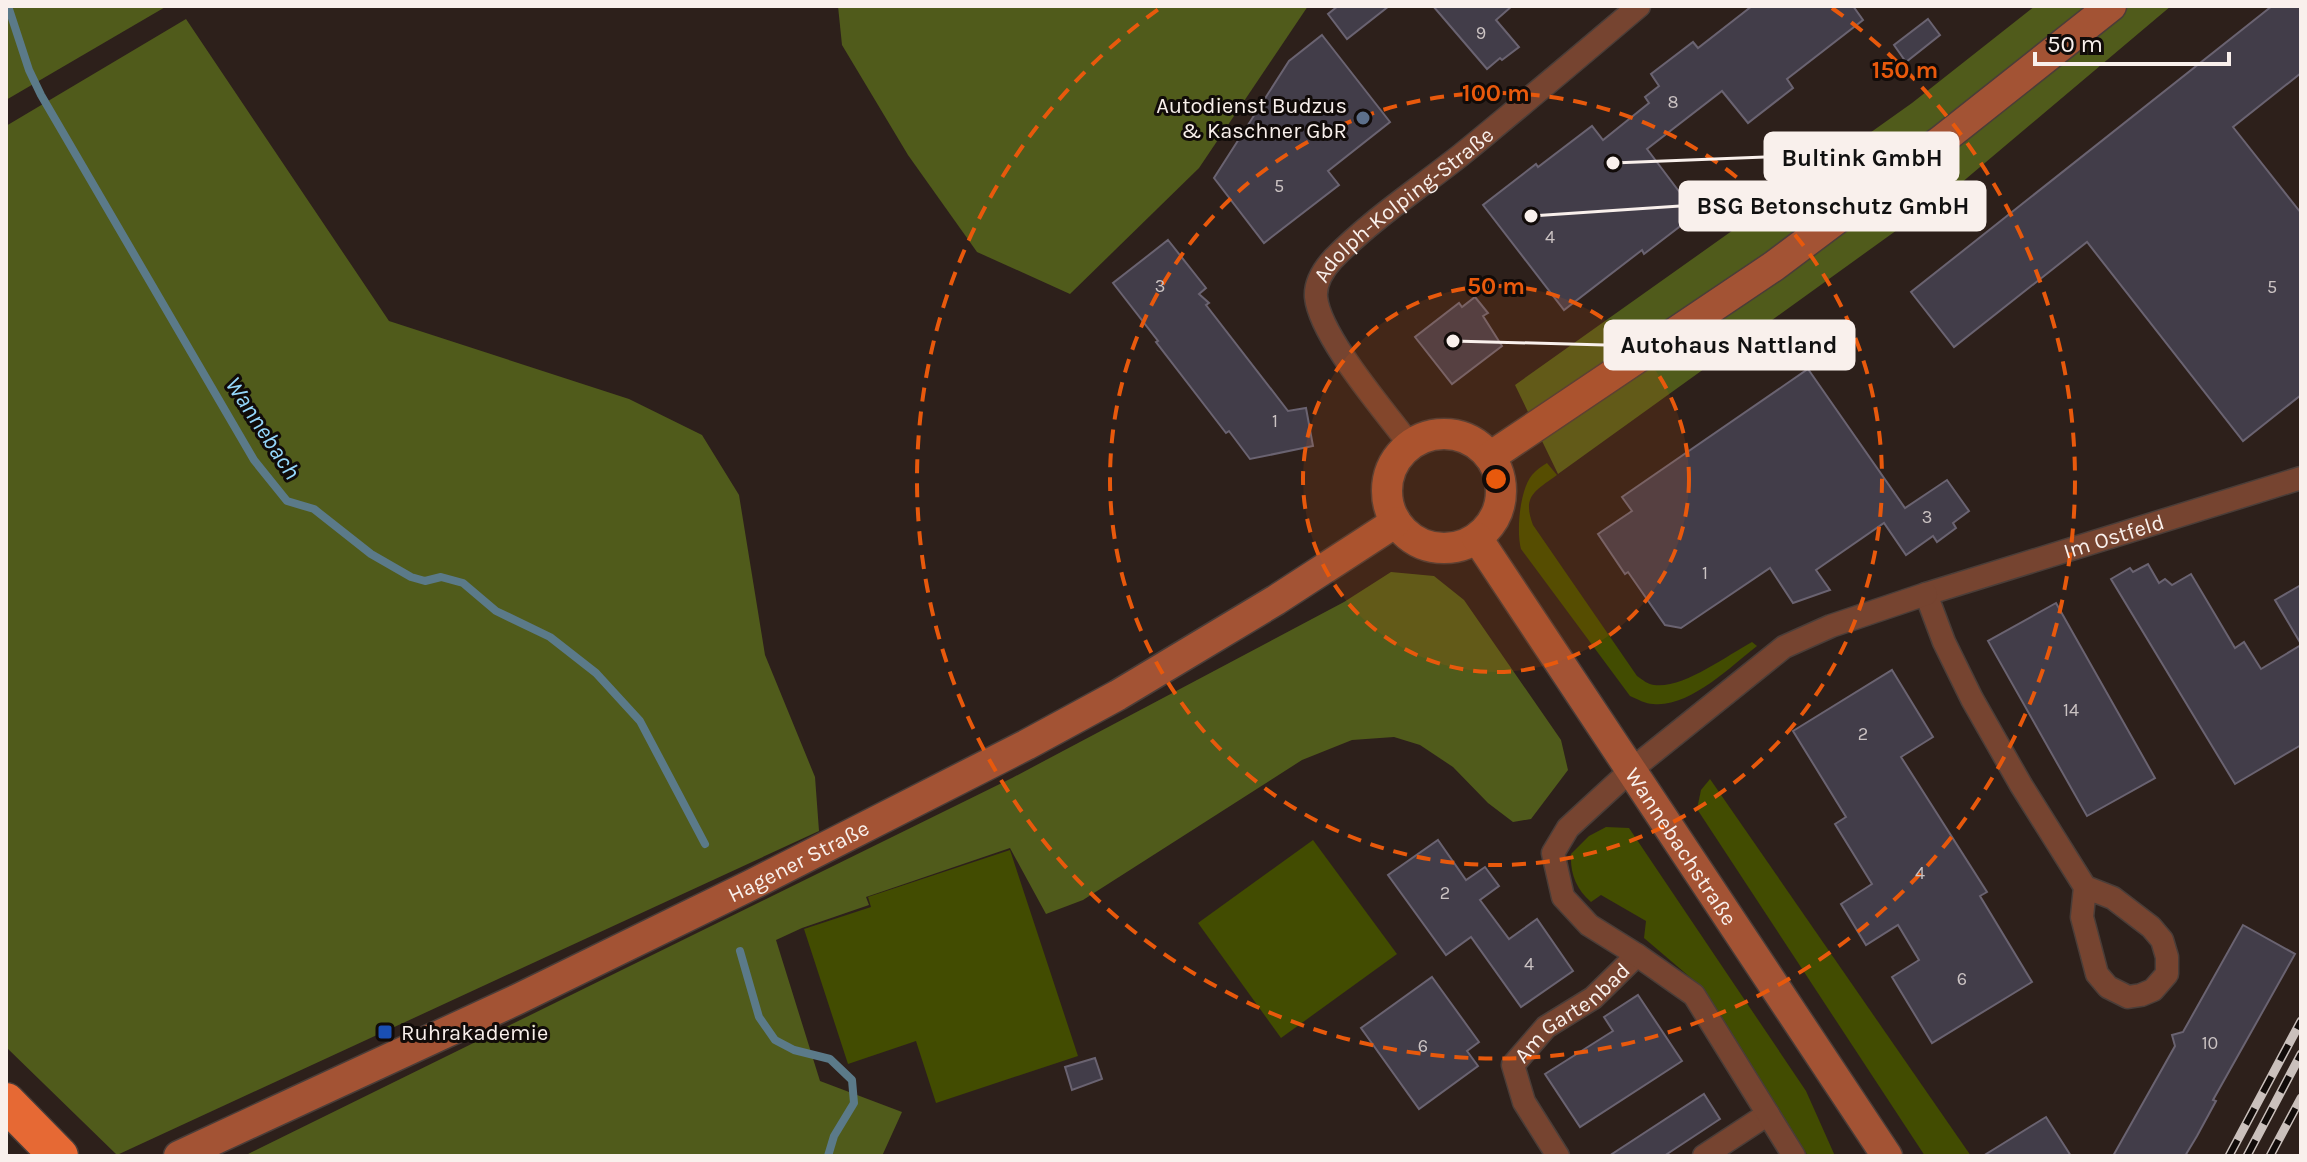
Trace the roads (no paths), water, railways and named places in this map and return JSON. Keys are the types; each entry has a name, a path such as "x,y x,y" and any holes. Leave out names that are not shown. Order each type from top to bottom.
{"highway":[{"path":"6,1102 59,1156"}],"main road":[{"path":"1490,457 1774,266 1942,140 2111,6"},
{"path":"1444,434 1461,436 1478,444 1490,457 1499,473 1502,491 1490,525 1477,538 1453,547 1429,546 1410,537 1396,522 1389,506 1388,481 1398,457 1410,445 1426,437 1444,434"},
{"name":"Hagener Straße","path":"179,1156 518,999 1026,745 1118,695 1276,600 1396,522"},
{"name":"Wannebachstraße","path":"1477,538 1887,1156"}],"street":[{"name":"Adolph-Kolping-Straße","path":"1410,445 1330,335 1316,296 1321,274 1357,237 1508,117 1639,6"},
{"name":"Im Ostfeld","path":"1631,770 1790,643 1926,594 2301,478"},
{"path":"1926,594 1944,642 1972,699 2085,887 2113,898 2151,927 2162,940 2167,957 2167,974 2153,990 2128,997 2108,987 2097,974 2082,917 2085,887"},
{"name":"Am Gartenbad","path":"1631,770 1568,828 1553,853 1563,897 1589,925 1694,995 1794,1156"},
{"name":"Am Gartenbad","path":"1558,1156 1524,1102 1513,1065 1546,1027 1593,998 1637,955"},
{"path":"1704,1156 1768,1114"}],"waterway":[{"name":"Wannebach","path":"8,6 29,70 41,95 254,460 287,501 314,509 371,554 411,577 425,581 441,577 463,583 496,611 550,637 596,673 640,721 705,844"},
{"name":"Wannebach","path":"740,951 759,1017 775,1040 794,1050 830,1059 852,1080 854,1103 834,1136 828,1156"}],"railway":[{"path":"2229,1156 2301,1021"},
{"path":"2247,1156 2301,1054"},
{"path":"2270,1156 2301,1098"}],"place":[{"name":"Autodienst Budzus & Kaschner GbR","path":"1363,118"},
{"name":"Bultink GmbH","path":"1613,163"},
{"name":"BSG Betonschutz GmbH","path":"1531,216"},
{"name":"Autohaus Nattland","path":"1453,341"},
{"name":"Ruhrakademie","path":"385,1032"}]}
